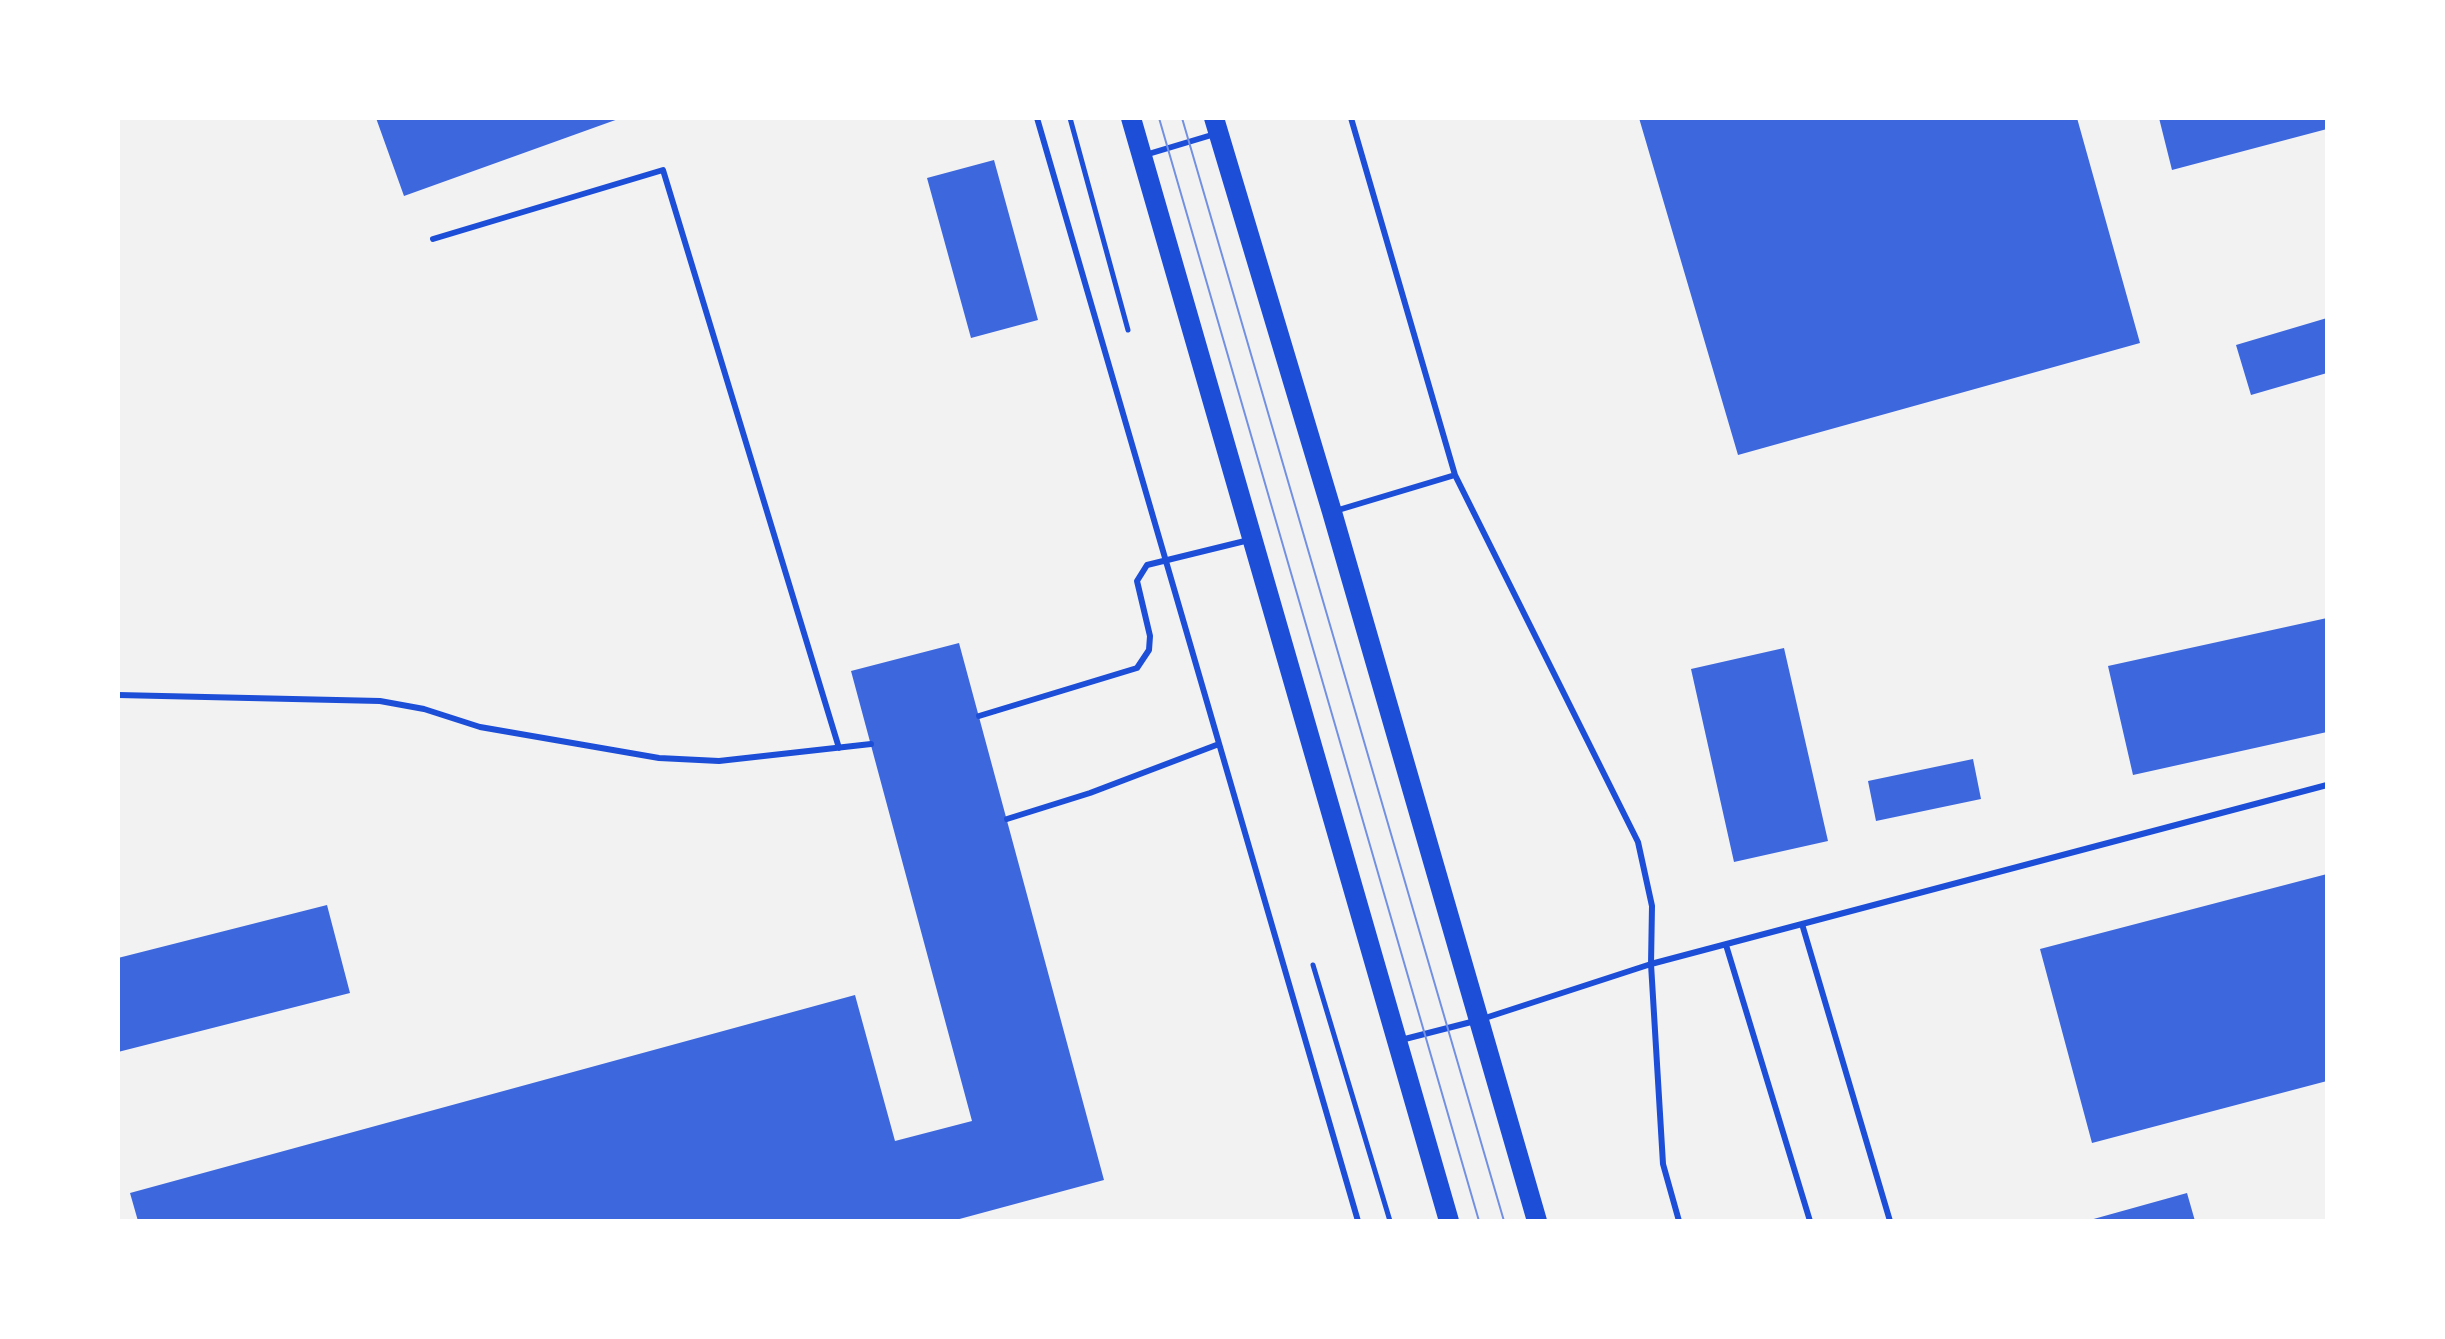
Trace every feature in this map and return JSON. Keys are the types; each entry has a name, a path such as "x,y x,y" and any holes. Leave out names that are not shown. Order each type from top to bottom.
{"main road":[{"path":"1131,118 1449,1221"},
{"path":"1216,126 1332,512 1537,1221"}],"lane":[{"path":"1037,118 1358,1221"},
{"path":"1351,118 1455,475 1638,842 1652,906 1651,964 1663,1164 1679,1221"},
{"path":"1142,156 1216,126"},
{"path":"433,239 663,170 839,748"},
{"path":"1332,512 1455,475"},
{"path":"979,716 1137,668 1149,650 1150,636 1137,581 1147,565 1252,539"},
{"path":"118,695 380,701 424,709 480,727 659,758 719,761 871,744"},
{"path":"1007,819 1090,793 1219,744"},
{"path":"1397,1041 1479,1020 1651,964 2327,785"},
{"path":"1802,924 1890,1221"},
{"path":"1726,945 1810,1221"}],"building":[{"path":"376,118 621,118 404,196"},
{"path":"1639,118 2077,118 2140,343 1738,455"},
{"path":"2159,118 2327,118 2327,129 2172,170"},
{"path":"994,160 1038,320 971,338 927,178"},
{"path":"2327,318 2327,373 2251,395 2236,345"},
{"path":"2327,618 2327,732 2133,775 2108,666"},
{"path":"959,643 1104,1180 952,1221 138,1221 130,1193 855,995 895,1141 972,1121 851,671"},
{"path":"1784,648 1828,841 1734,862 1691,669"},
{"path":"1973,759 1981,799 1876,821 1868,781"},
{"path":"2327,874 2327,1081 2092,1143 2040,949"},
{"path":"327,905 350,993 118,1052 118,958"},
{"path":"2187,1193 2195,1221 2090,1221 2090,1220"}],"tram line":[{"path":"1159,118 1479,1221"},
{"path":"1182,118 1504,1221"}]}
